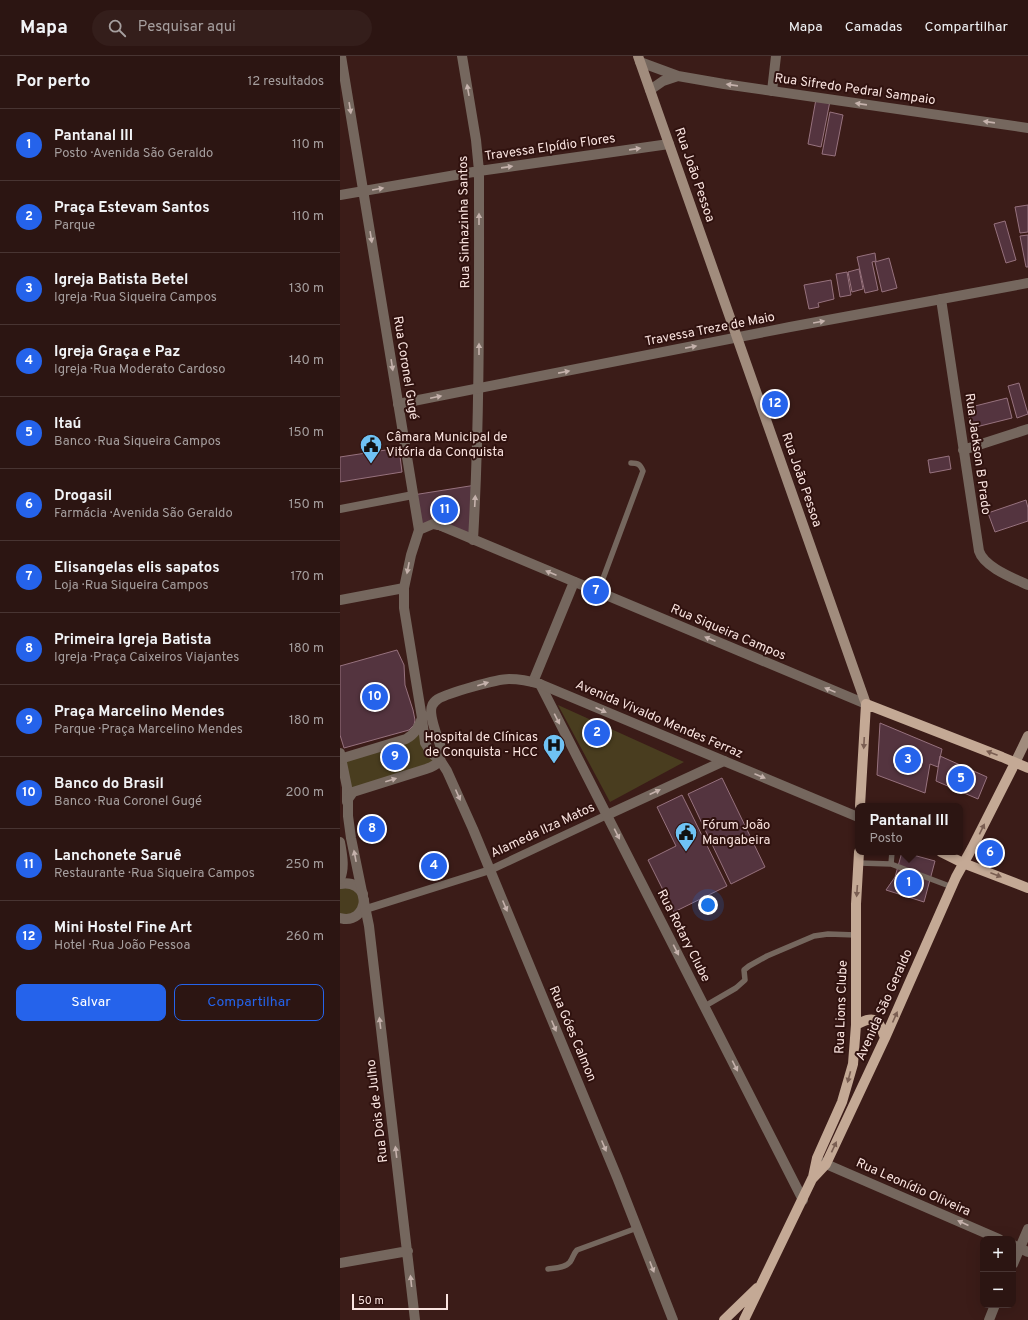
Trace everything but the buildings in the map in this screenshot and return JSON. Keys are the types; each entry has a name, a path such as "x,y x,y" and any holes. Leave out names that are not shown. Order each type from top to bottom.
{"main road":[{"name":"Rua João Pessoa","path":"639,59 866,704 860,803"},
{"name":"Rua Siqueira Campos","path":"866,704 1028,768"},
{"name":"Avenida São Geraldo","path":"744,1320 812,1179 885,1038 956,877 1028,736"},
{"name":"Rua Lions Clube","path":"821,1162 842,1102 853,1064 856,1025 856,904 859,855"},
{"path":"947,855 963,863 1028,888"},
{"path":"856,1025 864,1020 877,1020 882,1027 885,1038"},
{"name":"Avenida São Geraldo","path":"725,1320 762,1282"}],"street":[{"name":"Rua Coronel Gugé","path":"341,56 419,530 411,554 404,588 404,608 425,743 431,753 440,760"},
{"name":"Rua Sinhazinha Santos","path":"462,56 476,140 479,171 479,388 473,540"},
{"path":"772,91 776,56"},
{"name":"Rua Sifredo Pedral Sampaio","path":"639,59 678,76 1028,128"},
{"path":"650,90 663,81 678,76"},
{"name":"Travessa Elpídio Flores","path":"340,195 479,171 669,144"},
{"name":"Travessa Treze de Maio","path":"398,404 737,337 1028,283"},
{"name":"Rua Jackson B Prado","path":"941,299 980,555 982,559 990,565 1028,585"},
{"path":"963,450 1028,429"},
{"path":"340,509 413,496"},
{"name":"Rua Siqueira Campos","path":"419,530 433,524 439,525 866,704"},
{"path":"536,683 574,582"},
{"path":"340,600 404,588"},
{"name":"Avenida Vivaldo Mendes Ferraz","path":"444,696 493,681 509,679 536,683 855,815"},
{"name":"Rua Rotary Clube","path":"536,683 607,815 803,1200"},
{"path":"417,685 420,692 425,696 431,698 444,696"},
{"path":"347,802 349,796 354,792 430,768 440,760 441,748 430,713 432,705 436,700 444,696"},
{"path":"340,757 406,739 415,733 422,718"},
{"name":"Rua Dois de Julho","path":"340,757 347,787 351,838 365,901 408,1251 415,1320"},
{"name":"Rua Góes Calmon","path":"440,760 447,771 490,870 617,1177 673,1320"},
{"path":"607,815 724,761"},
{"name":"Alameda Ilza Matos","path":"365,901 490,870 607,815"},
{"path":"340,842 343,857 343,867 340,879"},
{"path":"340,884 353,884 361,890 365,901 359,914 348,919 340,918"},
{"name":"Rua Leonídio Oliveira","path":"821,1162 992,1236"},
{"path":"1020,1248 1028,1229"},
{"path":"340,1263 408,1251"},
{"path":"989,1320 995,1308"}],"lane":[{"path":"598,592 643,471 638,463 631,463"},
{"path":"890,864 892,855"},
{"path":"859,863 890,864 952,887"},
{"path":"705,1006 736,988 744,980 744,970 767,956 814,936 828,934 856,935"},
{"path":"548,1269 566,1266 577,1250 637,1228"}],"shaded area":[{"path":"558,705 684,762 610,802"},
{"path":"418,732 438,760 350,791 346,760"},
{"path":"340,884 357,887 361,911 340,918"}],"place":[{"name":"Mini Hostel Fine Art","path":"775,404"},
{"name":"Câmara Municipal de Vitória da Conquista","path":"371,464"},
{"name":"Lanchonete Saruê","path":"445,510"},
{"name":"Elisangelas elis sapatos","path":"596,591"},
{"name":"Banco do Brasil","path":"375,697"},
{"name":"Praça Estevam Santos","path":"597,733"},
{"name":"Praça Marcelino Mendes","path":"395,757"},
{"name":"Igreja Batista Betel","path":"908,760"},
{"name":"Hospital de Clínicas de Conquista - HCC","path":"554,764"},
{"name":"Itaú","path":"961,779"},
{"name":"Primeira Igreja Batista","path":"372,829"},
{"name":"Fórum João Mangabeira","path":"686,852"},
{"name":"Drogasil","path":"990,853"},
{"name":"Igreja Graça e Paz","path":"434,866"},
{"name":"Pantanal III","path":"909,883"}]}
